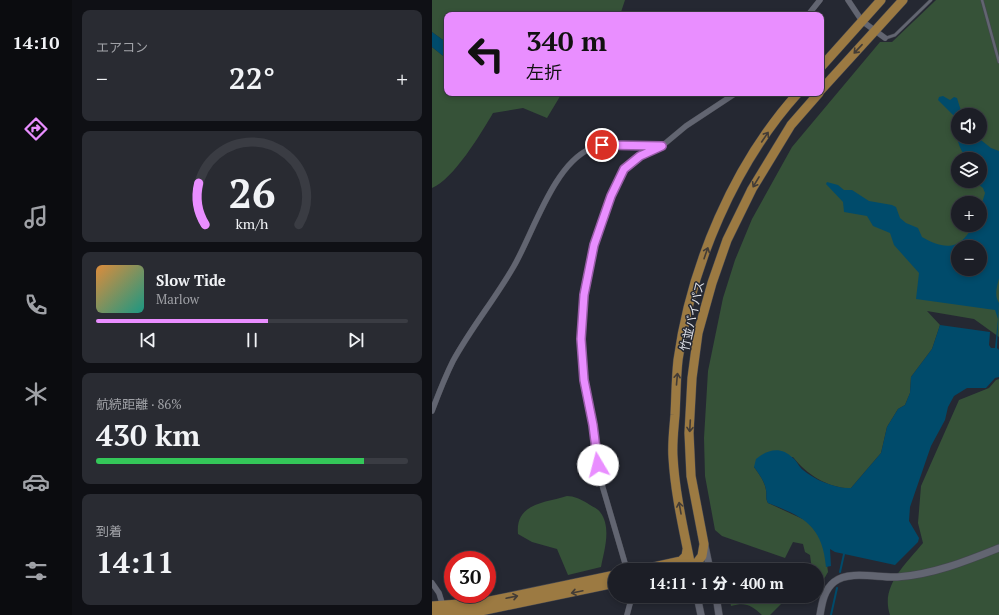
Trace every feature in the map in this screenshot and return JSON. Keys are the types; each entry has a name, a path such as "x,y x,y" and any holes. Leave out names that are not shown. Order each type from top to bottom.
{"highway":[{"path":"824,64 881,0"},
{"path":"824,87 903,0"},
{"name":"竹並バイパス","path":"685,563 687,547 675,477 673,455 678,368 685,322 712,233 749,161 784,108 795,96"},
{"name":"竹並バイパス","path":"700,561 704,551 704,544 690,476 689,433 692,378 698,333 712,283 727,240 752,189 791,125 816,96"},
{"path":"695,563 700,561"},
{"path":"432,614 608,576"},
{"path":"432,606 443,612 480,611 608,585"}],"street":[{"path":"810,12 820,0"},
{"path":"848,0 862,21 874,32 885,38"},
{"path":"625,563 600,478 593,425 584,380 581,339 584,295 594,245 611,196 624,169 640,156 662,146 686,126 731,96"},
{"path":"432,411 453,362 514,266 546,201 566,169 579,156 590,149 602,145 662,146"},
{"path":"704,544 709,563"},
{"path":"820,615 826,591 834,582 843,577 897,577 925,572 999,548"},
{"path":"432,583 439,593 443,612"},
{"path":"627,615 630,603"},
{"path":"698,603 701,615"},
{"path":"717,603 719,615"}],"lane":[{"path":"885,38 895,35 931,0"},
{"path":"982,0 999,62"}],"green space":[{"path":"432,0 625,0 621,12 444,12 444,41 432,32"},
{"path":"936,0 999,0 999,337 974,319 927,311 940,325 932,349 911,377 910,393 905,405 898,409 887,427 881,453 851,488 834,486 811,475 793,457 754,467 762,478 768,503 807,521 820,537 825,549 828,572 824,579 824,563 811,563 810,555 805,552 803,544 793,542 785,558 722,536 715,530 705,476 704,438 708,371 723,298 735,260 752,219 792,147 880,42 892,42"},
{"path":"432,47 444,57 444,96 560,96 547,118 523,108 493,113 458,166 449,176 432,188"},
{"path":"999,379 999,615 890,615 888,604 889,594 896,576 923,543 918,523 921,486 959,400 989,388 996,380"},
{"path":"567,496 579,499 596,508 604,518 606,525 606,539 601,567 568,575 557,549 532,542 518,534 518,524 521,516 526,510 541,503"},
{"path":"730,603 782,603 770,615 762,615 755,609 744,604 731,606"}],"water":[{"path":"432,32 444,41 444,57 432,47"},
{"path":"943,96 950,100 954,97 957,98 960,108 951,108 951,113 938,100 939,97"},
{"path":"959,144 986,144 999,151 999,278 996,294 999,303 997,348 999,350 999,377 995,378 986,388 967,388 954,396 948,407 945,420 931,446 910,507 909,521 919,538 918,542 895,565 835,552 830,549 831,566 826,567 820,541 809,524 792,513 768,503 762,478 754,467 756,459 770,451 779,450 788,454 803,470 813,477 832,485 851,488 881,453 887,427 898,409 905,405 910,393 911,377 932,349 940,325 990,332 989,345 991,348 995,348 998,319 995,310 916,299 919,273 894,245 890,233 873,226 867,216 844,212 843,202 826,184 827,182 838,185 844,190 852,190 869,201 892,205 896,207 900,218 906,223 918,228 922,237 940,245 951,245 951,276 987,276 987,240 962,240 969,232 987,232 987,196 984,196 985,193 983,188 987,188 987,152 962,152"}],"waterway":[{"path":"840,572 844,554"},
{"path":"831,615 837,588"}],"route":[{"path":"598,465 593,425 584,380 581,339 584,295 594,245 611,196 624,169 640,156 662,146 602,145"}]}
